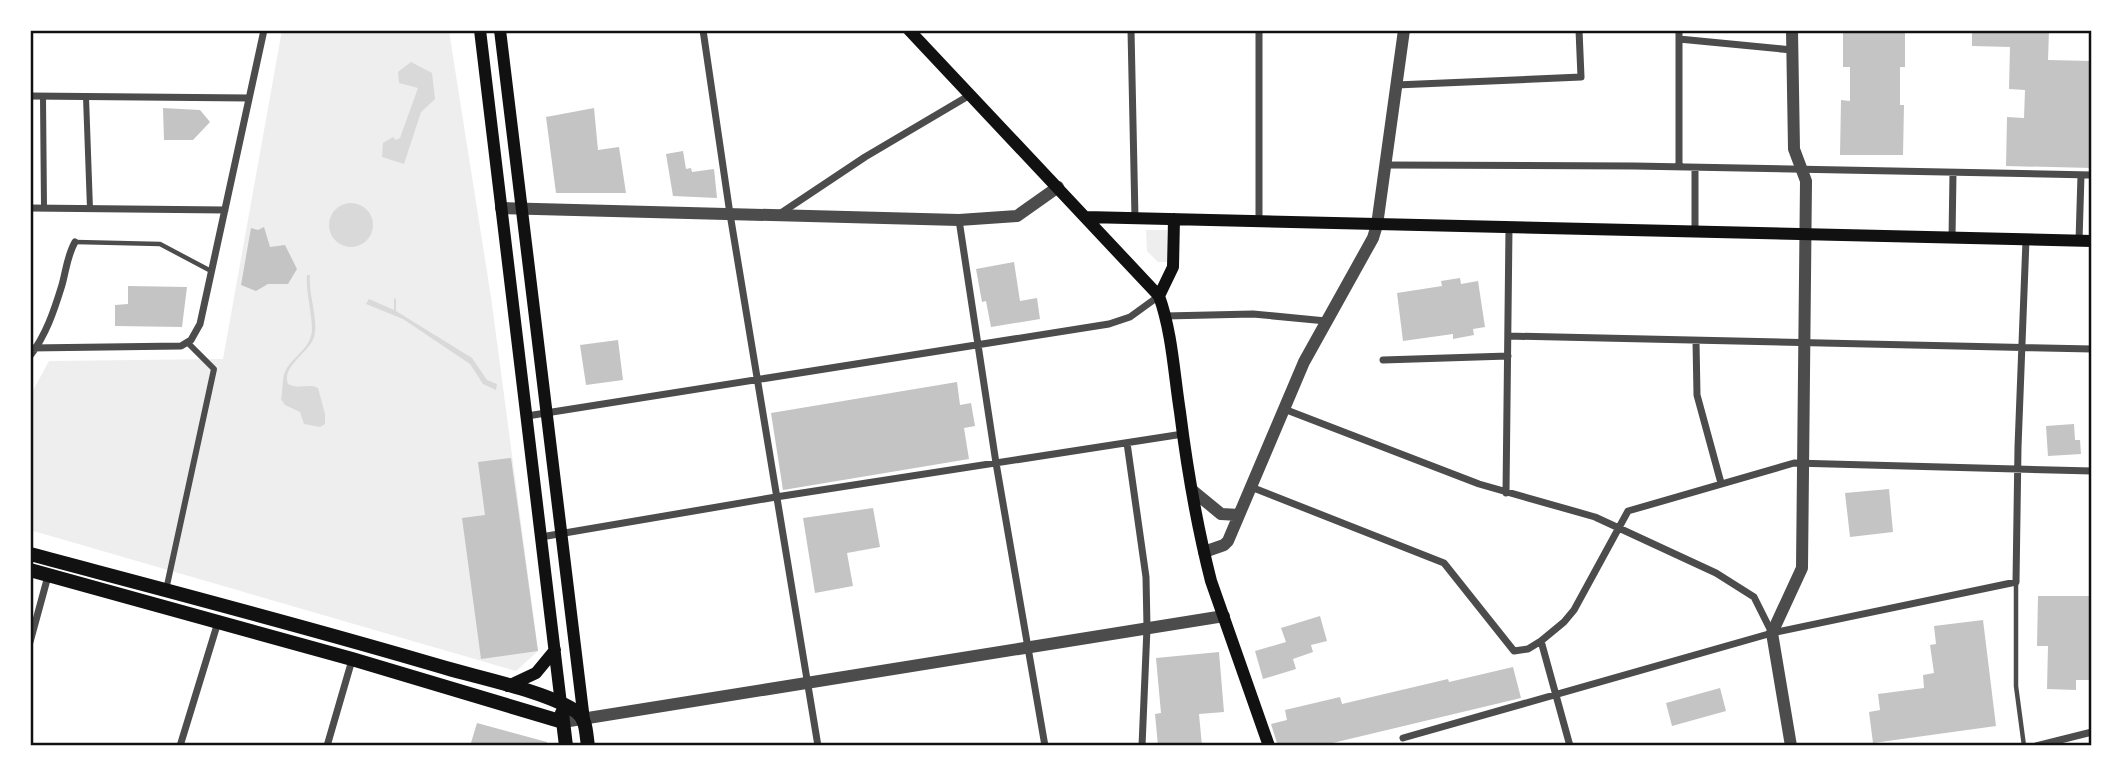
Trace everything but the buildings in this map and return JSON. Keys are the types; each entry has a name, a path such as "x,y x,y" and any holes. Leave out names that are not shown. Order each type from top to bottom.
{"main road":[{"path":"480,30 566,746"},
{"path":"500,30 588,746"},
{"path":"909,30 1159,296 1165,316 1182,433 1211,581 1269,746"},
{"path":"1086,217 2086,241"},
{"path":"1159,296 1173,267 1174,219"},
{"path":"30,554 357,641 508,686 561,704 577,712 584,720"},
{"path":"30,570 352,659 563,722"},
{"path":"508,686 536,673 555,650"}],"street":[{"path":"33,348 181,346 188,343 199,329 264,30"},
{"path":"704,30 756,378 818,746"},
{"path":"1131,30 1135,218"},
{"path":"1259,30 1259,222"},
{"path":"1204,552 1228,541 1304,362 1373,238 1404,30"},
{"path":"1396,85 1581,77 1579,30"},
{"path":"1679,30 1679,167"},
{"path":"1772,634 1802,568 1806,181 1794,149 1792,30"},
{"path":"1679,39 1792,50"},
{"path":"778,215 865,157 970,95"},
{"path":"30,96 249,98"},
{"path":"43,97 44,208"},
{"path":"86,97 90,209"},
{"path":"1385,165 1695,167 2092,175"},
{"path":"1695,167 1695,231"},
{"path":"1952,238 1953,173"},
{"path":"2081,175 2086,241"},
{"path":"501,208 959,219 1017,216 1058,187"},
{"path":"30,208 225,210"},
{"path":"959,219 996,463 1045,746"},
{"path":"1506,494 1509,228"},
{"path":"1403,738 1772,634 2016,582 2017,469 2024,347 2026,240"},
{"path":"30,356 48,325 62,284 69,252 75,243"},
{"path":"527,416 1119,321 1130,317 1159,296"},
{"path":"1165,316 1253,314 1326,321"},
{"path":"1508,336 2092,349"},
{"path":"1696,341 1697,395 1721,483"},
{"path":"166,590 214,369 188,343"},
{"path":"1383,360 1508,356"},
{"path":"1284,409 1506,494 1558,505 1618,528 1716,573 1748,592 1757,600 1772,634 1791,746"},
{"path":"541,537 1182,433"},
{"path":"1126,443 1145,564 1147,628 1142,746"},
{"path":"1251,487 1444,563 1514,651 1528,649 1541,641 1574,610 1628,511 1787,464 1804,462 2092,471"},
{"path":"1193,491 1221,514 1239,515"},
{"path":"30,642 48,576"},
{"path":"563,722 1224,616"},
{"path":"180,746 218,622"},
{"path":"1541,641 1570,746"},
{"path":"327,746 352,659"},
{"path":"2036,746 2092,732"}],"lane":[{"path":"75,243 160,244 212,271"},
{"path":"2016,582 2017,700 2024,746"}],"shaded area":[{"path":"282,30 449,31 491,297 538,651 516,671 30,530 30,396 49,361 223,359"},
{"path":"411,62 432,73 435,99 421,112 404,164 382,157 383,143 393,137 396,140 400,138 418,88 399,83 398,72"},
{"path":"351,203 360,204 367,209 372,216 372,234 367,241 360,246 351,247 342,246 335,241 330,234 329,225 330,216 335,209 342,204"},
{"path":"1146,230 1167,230 1167,262 1158,262 1147,251"},
{"path":"307,275 310,275 314,337 292,365 287,377 288,384 292,386 318,388 325,414 325,424 320,427 304,424 300,412 285,405 281,399 285,372 311,336"},
{"path":"394,298 396,311 472,358 487,380 497,384 496,390 483,384 470,364 403,319 366,304 369,299 394,310"}]}
